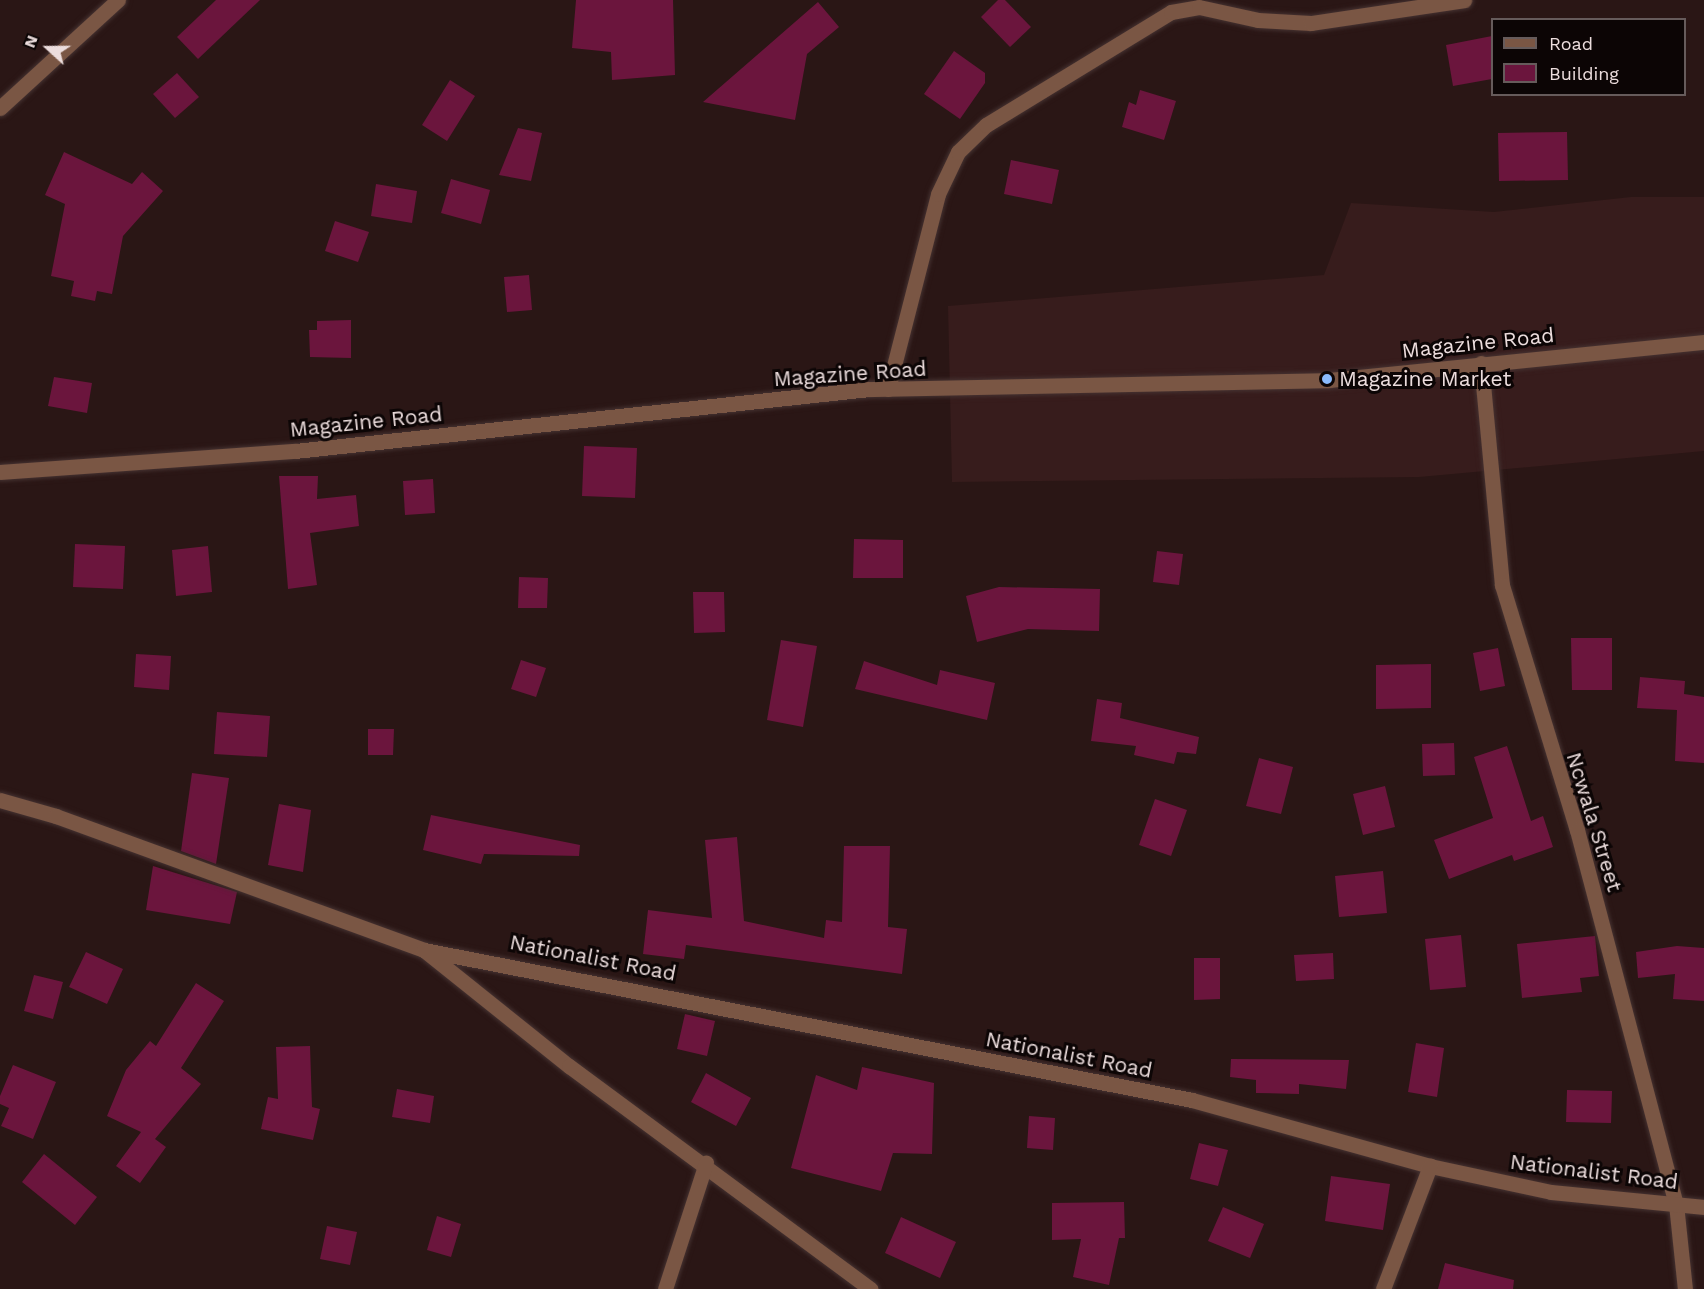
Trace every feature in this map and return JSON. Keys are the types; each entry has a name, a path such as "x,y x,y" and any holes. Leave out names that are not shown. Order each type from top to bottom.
{"street":[{"path":"0,108 118,0"},
{"path":"888,389 938,194 958,152 986,125 1171,12 1200,3 1258,20 1311,23 1464,0"},
{"name":"Magazine Road","path":"0,472 295,451 888,389 1329,380 1704,342"},
{"name":"Ncwala Street","path":"1481,363 1502,585 1577,831 1676,1204 1685,1289"},
{"path":"0,800 56,816 423,950 569,1066 706,1163 870,1289"},
{"name":"Nationalist Road","path":"423,950 1192,1100 1430,1166 1551,1192 1704,1207"},
{"path":"665,1289 706,1163"},
{"path":"1383,1289 1430,1166"}],"shaded area":[{"name":"Magazine Market","path":"1631,197 1704,197 1704,451 1419,477 952,482 948,306 1324,275 1351,203 1494,212"}],"building":[{"path":"216,0 260,0 198,59 177,37"},
{"path":"576,0 673,0 675,75 612,80 611,52 572,48"},
{"path":"998,0 1005,0 1031,27 1010,47 981,17"},
{"path":"818,2 839,27 807,54 795,120 703,102"},
{"path":"1491,36 1491,79 1453,86 1446,45"},
{"path":"954,51 985,73 985,83 960,119 924,94"},
{"path":"177,73 199,97 175,118 153,94"},
{"path":"450,80 475,96 447,141 422,125"},
{"path":"1140,90 1176,101 1164,140 1122,127 1129,102 1136,105"},
{"path":"518,128 542,133 531,181 499,175"},
{"path":"1567,132 1568,180 1499,181 1498,133"},
{"path":"64,152 132,184 142,172 163,191 123,236 112,294 97,291 95,301 71,296 74,281 51,276 65,204 45,195"},
{"path":"1011,160 1059,170 1052,204 1004,194"},
{"path":"451,179 490,190 481,224 441,213"},
{"path":"376,184 417,191 412,223 371,216"},
{"path":"335,221 369,232 358,262 325,251"},
{"path":"529,275 532,310 507,312 504,277"},
{"path":"351,320 351,358 310,357 309,330 317,330 317,321"},
{"path":"54,377 92,383 87,413 48,406"},
{"path":"584,446 637,448 635,498 582,496"},
{"path":"279,476 318,476 317,499 356,495 359,526 310,533 317,585 288,589"},
{"path":"433,479 435,513 405,515 403,481"},
{"path":"854,539 903,540 903,578 853,578"},
{"path":"75,544 125,546 123,589 73,587"},
{"path":"208,546 212,592 176,596 172,550"},
{"path":"1157,551 1183,554 1179,585 1153,582"},
{"path":"519,577 548,578 547,608 518,608"},
{"path":"999,587 1100,589 1099,631 1028,629 977,642 966,596"},
{"path":"693,592 724,592 725,632 694,633"},
{"path":"1571,638 1612,638 1612,690 1572,690"},
{"path":"781,640 817,646 803,727 767,720"},
{"path":"1498,648 1505,686 1480,691 1473,653"},
{"path":"136,654 171,656 169,690 134,687"},
{"path":"521,660 546,668 536,697 511,689"},
{"path":"864,661 937,685 940,670 995,683 987,720 855,689"},
{"path":"1431,664 1431,708 1376,709 1376,665"},
{"path":"1640,677 1685,681 1684,694 1704,697 1704,763 1675,761 1677,710 1637,708"},
{"path":"1097,699 1122,703 1120,718 1199,737 1196,754 1177,752 1174,764 1134,755 1136,746 1091,741"},
{"path":"217,712 270,716 267,757 214,754"},
{"path":"368,729 394,729 393,755 368,755"},
{"path":"1454,743 1455,775 1423,776 1422,744"},
{"path":"1507,746 1531,821 1543,816 1553,847 1514,861 1512,855 1449,879 1434,840 1493,818 1474,757"},
{"path":"1259,758 1293,767 1281,814 1246,806"},
{"path":"192,773 229,778 216,864 181,851"},
{"path":"1385,786 1395,827 1363,835 1353,794"},
{"path":"1155,799 1187,810 1171,856 1139,845"},
{"path":"279,804 311,810 303,872 268,865"},
{"path":"431,815 580,845 579,856 484,854 481,864 423,850"},
{"path":"737,837 744,921 824,938 826,920 842,922 844,846 890,846 888,927 907,929 902,974 686,945 684,959 643,954 648,910 712,918 705,840"},
{"path":"153,866 237,892 230,924 146,910"},
{"path":"1383,871 1387,913 1339,917 1335,876"},
{"path":"1461,935 1466,987 1430,990 1425,939"},
{"path":"1595,936 1599,976 1580,978 1582,992 1522,998 1517,944"},
{"path":"1677,946 1704,948 1704,1001 1673,999 1675,974 1638,978 1636,952"},
{"path":"86,952 123,969 107,1004 69,987"},
{"path":"1333,953 1334,979 1296,981 1294,955"},
{"path":"1194,958 1220,958 1220,999 1194,1000"},
{"path":"34,975 63,982 53,1019 24,1011"},
{"path":"196,983 224,1001 181,1068 201,1084 155,1139 166,1147 140,1183 116,1166 141,1132 107,1116 126,1070 150,1041 156,1046"},
{"path":"685,1014 715,1021 707,1056 677,1049"},
{"path":"1416,1043 1444,1048 1437,1097 1408,1092"},
{"path":"310,1046 312,1107 320,1109 313,1140 261,1129 268,1097 278,1099 276,1047"},
{"path":"1231,1059 1349,1060 1346,1089 1299,1084 1299,1094 1256,1093 1256,1080 1230,1077"},
{"path":"13,1065 56,1082 33,1139 1,1126 9,1108 0,1104 0,1096"},
{"path":"862,1067 934,1083 932,1154 893,1153 881,1191 791,1168 816,1075 857,1090"},
{"path":"706,1073 751,1098 736,1126 691,1102"},
{"path":"397,1089 434,1096 430,1123 392,1117"},
{"path":"1567,1090 1612,1091 1611,1123 1566,1122"},
{"path":"1029,1116 1055,1118 1053,1150 1027,1148"},
{"path":"1199,1143 1228,1150 1218,1186 1190,1179"},
{"path":"44,1154 97,1197 75,1225 22,1182"},
{"path":"1331,1176 1390,1184 1383,1230 1325,1221"},
{"path":"1124,1202 1125,1238 1119,1238 1109,1285 1073,1277 1081,1239 1052,1240 1052,1203"},
{"path":"1223,1207 1264,1224 1250,1258 1208,1241"},
{"path":"437,1216 461,1224 451,1257 427,1250"},
{"path":"901,1217 956,1242 940,1278 885,1253"},
{"path":"327,1226 357,1232 350,1265 320,1259"},
{"path":"1445,1263 1514,1280 1513,1289 1438,1289"}],"place":[{"name":"Magazine Market","path":"1327,379"}]}
